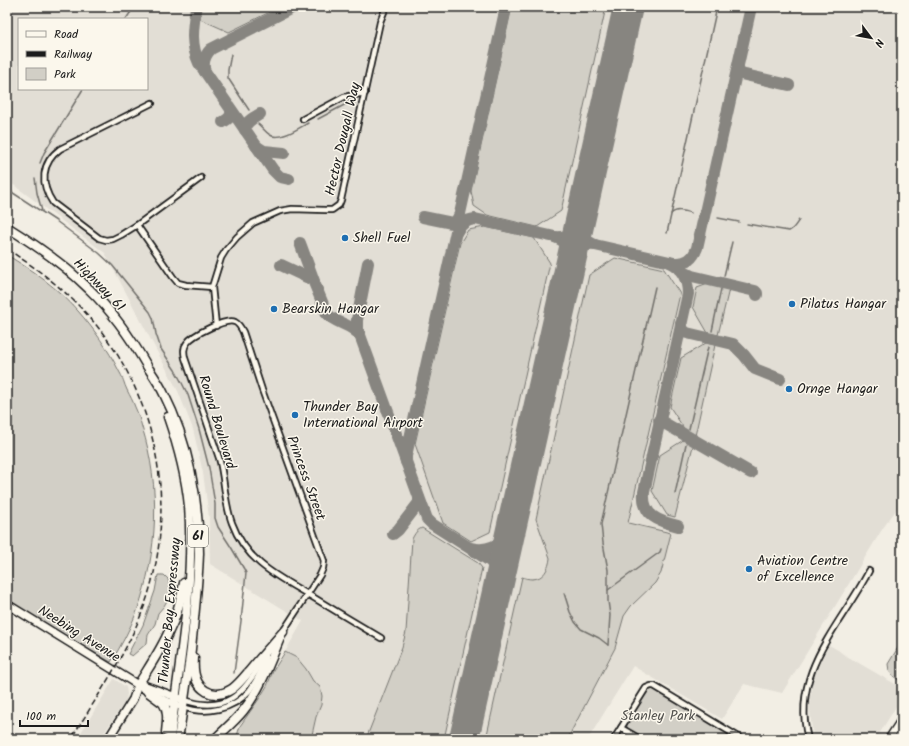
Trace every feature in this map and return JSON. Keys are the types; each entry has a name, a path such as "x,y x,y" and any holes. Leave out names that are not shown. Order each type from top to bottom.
{"highway":[{"name":"Highway 61","path":"7,227 46,252 89,289 128,335 155,379"},
{"name":"Thunder Bay Expressway","path":"155,379 174,434 183,466 190,528 190,554 186,609 170,739"},
{"name":"Thunder Bay Expressway","path":"155,379 164,393 173,413 186,454 193,485 197,516 199,552 196,607 184,704 178,739"},
{"path":"138,685 161,648 177,612 190,554"},
{"path":"196,607 194,661 195,677 201,687 209,692 218,694 225,693 237,685 282,632"},
{"path":"214,739 245,709 269,666 282,632"},
{"path":"148,692 165,706 167,714 166,739"}],"main road":[{"name":"Neebing Avenue","path":"7,604 148,692 184,704"},
{"name":"Neebing Avenue","path":"138,685 146,686 175,701"},
{"path":"108,739 133,699 138,685"},
{"path":"889,739 902,719"}],"street":[{"name":"Hector Dougall Way","path":"212,287 221,258 226,250 237,236 252,223 286,210 332,210 339,205 380,22 386,7"},
{"path":"303,119 344,97 365,93"},
{"path":"152,103 54,153 46,167 44,176 44,184 53,203 99,238 113,240 137,225 202,178"},
{"path":"137,225 178,283 212,287 216,326"},
{"name":"Princess Street","path":"184,704 195,711 204,712 227,706 242,698 251,687 282,632 320,575 324,564 322,554 268,406 243,332 240,326 231,321 216,326"},
{"name":"Round Boulevard","path":"216,326 192,337 184,349 184,354 220,458 228,510 231,522 241,542 266,569 381,638"},
{"path":"808,739 804,716 805,699 807,685 813,667 823,646 869,571"},
{"path":"614,739 646,688 656,686 742,739"},
{"path":"622,728 640,739"}],"shaded area":[{"name":"Thunder Bay International Airport","path":"7,7 902,7 902,502 883,528 782,693 744,684 722,719 633,666 588,739 311,739 316,717 321,705 320,687 313,681 297,658 285,652 303,621 210,564 209,517 203,473 193,429 178,391 105,253 7,180"},
{"path":"829,645 902,688 902,697 876,739 813,739 809,703 814,675"},
{"path":"114,679 126,687 126,700 100,739 77,739"}],"green space":[{"path":"202,7 280,7 229,32 200,19"},
{"path":"512,7 606,7 561,211 537,227 487,215 474,206 471,191"},
{"path":"485,227 534,238 550,263 490,532 471,541 443,523 415,444 460,243 468,230"},
{"path":"7,255 54,287 78,311 95,332 122,376 138,414 148,450 154,496 153,543 149,566 137,611 111,662 55,630 7,599"},
{"path":"615,258 664,269 680,294 628,523 671,533 661,573 655,583 631,606 624,616 615,648 568,739 486,739 522,577 536,579 543,575 547,569 550,558 536,519 589,275"},
{"path":"708,284 729,289 718,335 708,333 693,307 697,288"},
{"path":"706,343 715,345 695,436 685,430 670,407 681,358"},
{"path":"685,439 692,443 693,446 675,517 667,515 652,491 660,455"},
{"path":"422,528 478,563 482,568 444,739 366,739 402,647 406,632 412,539 416,532"},
{"path":"158,575 164,575 168,579 170,587 169,597 158,613 155,624 148,635 147,643 132,656 128,654 143,625 155,591"},
{"path":"902,641 902,682 893,676 889,671 888,664"},
{"path":"285,652 297,658 313,681 320,687 322,696 321,705 316,717 311,739 236,739 240,726 267,686 273,671"},
{"name":"Stanley Park","path":"658,689 736,739 645,739 630,730 627,725 648,690"}],"waterway":[{"path":"127,18 134,7"},
{"path":"667,233 717,7"},
{"path":"231,54 228,78 249,110"},
{"path":"40,163 44,153 82,90"},
{"path":"318,119 348,103 355,103"},
{"path":"258,124 270,135 279,136 289,133 308,123"},
{"path":"35,178 42,211"},
{"path":"7,189 56,221 99,253 112,265 150,312 153,318 161,349 175,370 188,395 199,429 209,468 215,504 215,518 218,527 246,573 234,673"},
{"path":"671,214 678,211 691,213"},
{"path":"718,218 739,222"},
{"path":"747,224 789,231 794,228 799,220"},
{"path":"724,276 732,242"},
{"path":"608,645 610,615 608,601 608,570 601,524 655,287"},
{"path":"712,331 721,289"},
{"path":"689,429 708,347"},
{"path":"675,494 686,444"},
{"path":"608,590 660,552 661,549"},
{"path":"564,593 575,622 581,629 599,638 608,645"}],"taxiway":[{"path":"196,7 193,42 199,63 273,170 280,177 289,179"},
{"path":"205,72 204,60 211,49 294,7"},
{"path":"406,462 406,456 506,7"},
{"path":"563,301 573,259 575,254 582,247 595,245 674,263 685,262 693,255 697,248 751,7"},
{"path":"738,67 739,73 741,74 789,85"},
{"path":"223,122 228,119 231,110"},
{"path":"245,130 248,122 260,114"},
{"path":"256,146 264,151 284,153"},
{"path":"555,237 568,235 576,228 580,218 587,181"},
{"path":"423,217 452,223 457,220 460,214"},
{"path":"582,218 582,234 584,238 595,245"},
{"path":"456,233 459,227 464,223 475,219 555,237 564,242 570,251 569,265"},
{"path":"300,243 314,281"},
{"path":"669,262 674,264 681,271 687,284 688,294 644,492 644,500 646,507 653,516 664,522 678,526"},
{"path":"368,263 357,327 427,519 432,524 490,561 497,571 498,582 489,622"},
{"path":"281,265 313,280 327,314 335,320 349,326 360,336"},
{"path":"679,269 692,276 755,291 757,295"},
{"path":"681,324 683,330 687,333 733,344 755,369 780,379"},
{"path":"659,420 751,473"},
{"path":"393,534 398,530 418,504 419,498"},
{"path":"471,548 482,549 493,547 502,541 509,529 513,513"}],"runway":[{"path":"464,739 628,7"}],"railway":[{"path":"7,249 54,283 80,307 106,337 127,371 143,407 154,445 160,484 161,524 156,563 146,601 122,655 71,739"}],"place":[{"name":"Shell Fuel","path":"345,238"},
{"name":"Pilatus Hangar","path":"792,304"},
{"name":"Bearskin Hangar","path":"274,309"},
{"name":"Ornge Hangar","path":"789,389"},
{"name":"Thunder Bay International Airport","path":"295,415"},
{"name":"Aviation Centre of Excellence","path":"749,569"}]}
